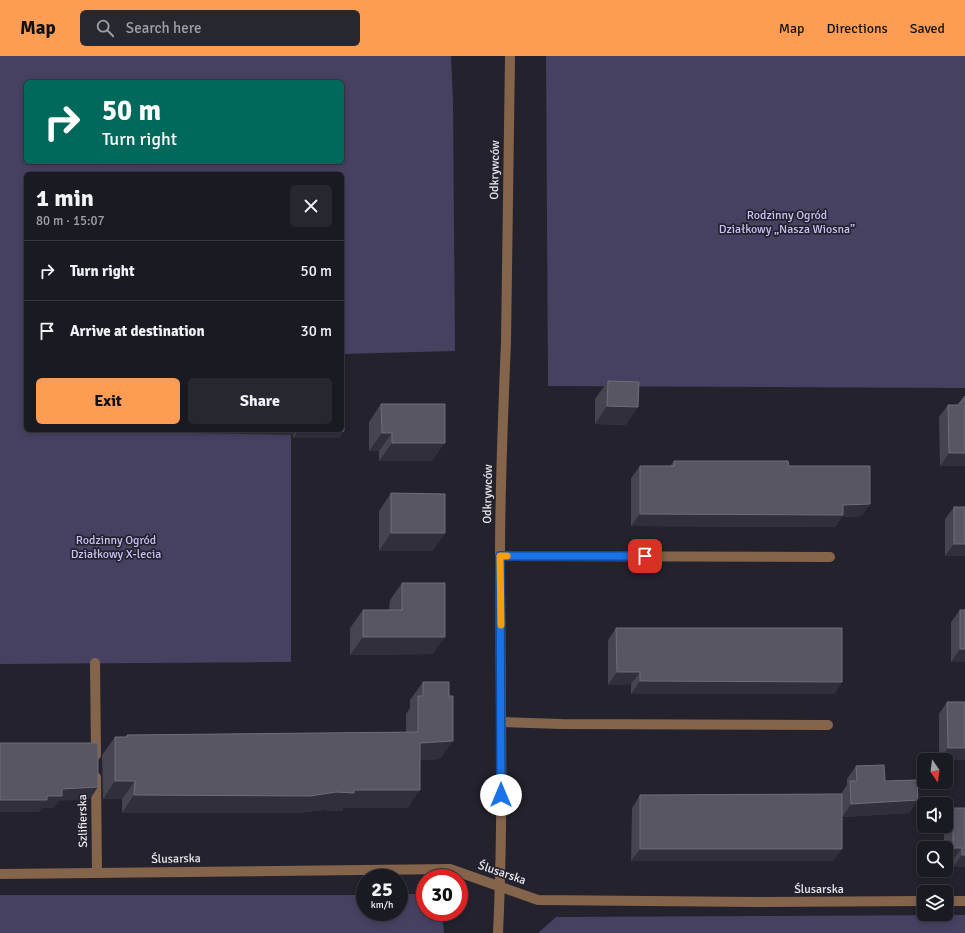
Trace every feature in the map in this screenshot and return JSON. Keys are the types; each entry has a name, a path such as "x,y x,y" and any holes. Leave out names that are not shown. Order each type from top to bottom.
{"street":[{"name":"Odkrywców","path":"498,933 501,886 502,722 500,556 506,342 510,56"},
{"path":"500,556 830,557"},
{"name":"Szlifierska","path":"95,668 97,873"},
{"path":"502,722 561,724 828,725"},
{"name":"Ślusarska","path":"0,874 450,869 538,900 757,902 917,901"},
{"path":"953,901 965,901"}],"green space":[{"name":"Rodzinny Ogród Działkowy X-lecia","path":"0,56 451,56 453,102 455,351 344,354 344,172 24,172 24,432 291,432 291,662 0,664"},
{"name":"Rodzinny Ogród Działkowy „Nasza Wiosna”","path":"546,56 965,56 965,388 548,386"},
{"path":"408,894 416,894 416,921 443,921 444,933 0,933 0,895 356,895 356,921 408,921"},
{"path":"917,915 917,921 953,921 953,915 965,915 965,933 538,933 556,917"}],"building":[{"path":"608,381 639,382 638,407 607,406"},
{"path":"965,396 965,453 949,453 948,405 958,405"},
{"path":"381,404 445,404 445,443 392,443 392,433 382,433"},
{"path":"674,461 788,461 789,466 870,466 870,504 843,505 843,515 640,514 640,466 674,466"},
{"path":"391,493 445,494 445,533 391,533"},
{"path":"954,507 965,507 965,544 954,544"},
{"path":"402,583 445,583 445,637 363,637 363,610 402,610"},
{"path":"960,610 965,610 965,649 960,649"},
{"path":"616,628 842,628 842,682 640,681 640,672 617,672"},
{"path":"423,682 449,682 449,696 453,696 453,741 420,743 420,790 354,790 354,793 336,792 310,796 134,795 135,781 115,781 115,737 127,737 127,735 418,732 418,696 423,696"},
{"path":"947,702 965,702 965,748 948,748"},
{"path":"0,743 98,743 98,787 62,789 62,796 47,796 47,800 0,800"},
{"path":"884,765 885,781 917,780 917,800 851,804 850,781 857,781 856,766"},
{"path":"842,794 842,849 640,849 640,795"},
{"path":"953,808 965,808 965,855 962,855 962,848 953,848"}],"slow traffic":[{"path":"501,625 500,556 507,556"}],"route":[{"path":"501,795 502,722 500,556 645,556"}]}
